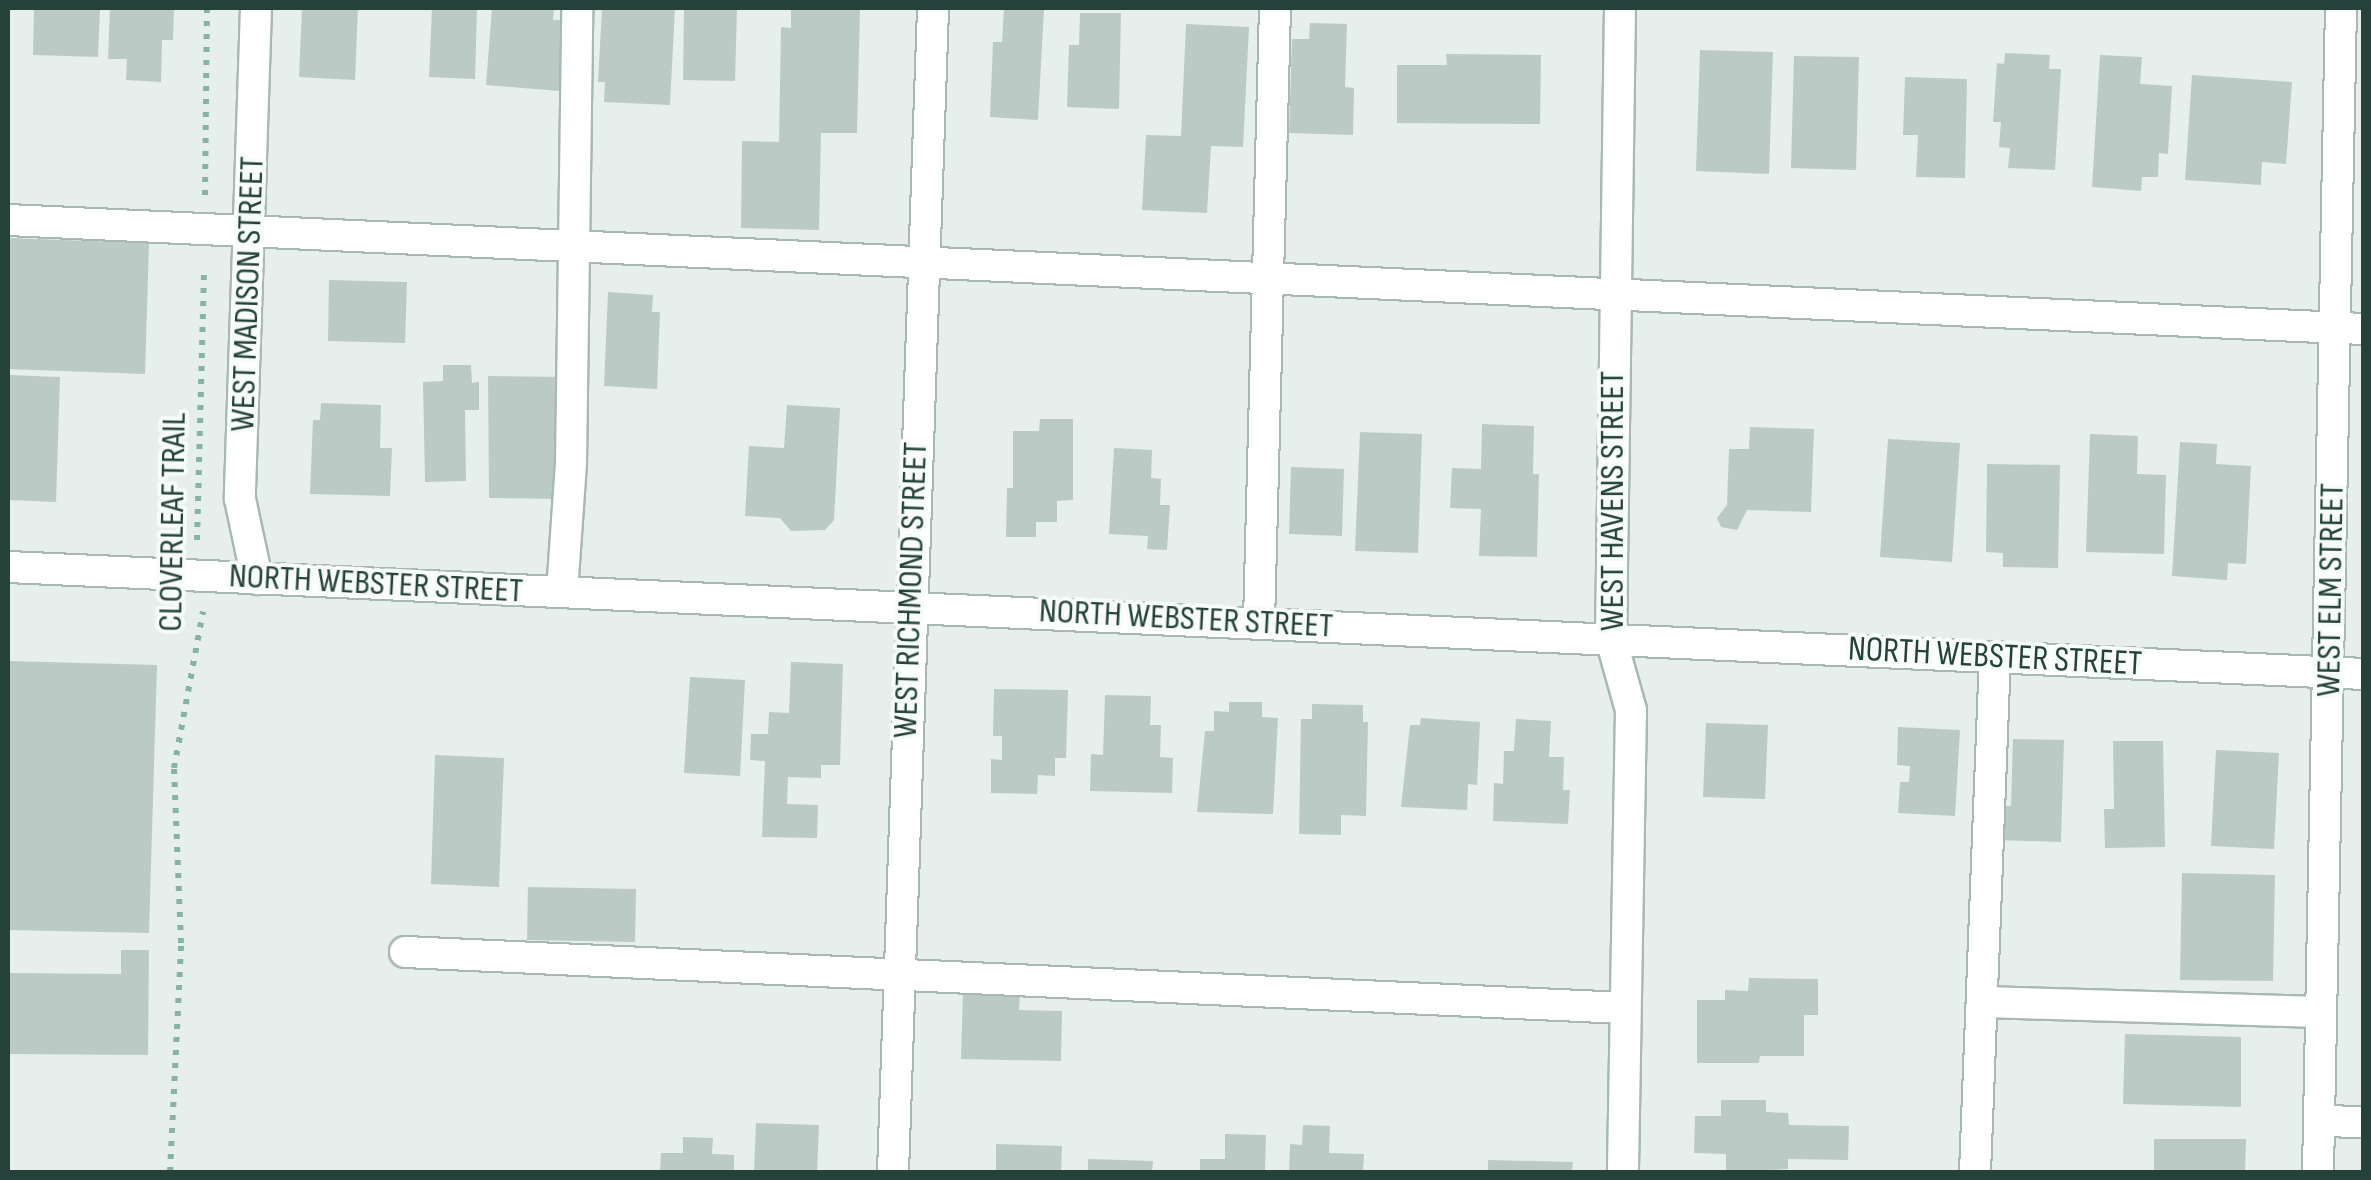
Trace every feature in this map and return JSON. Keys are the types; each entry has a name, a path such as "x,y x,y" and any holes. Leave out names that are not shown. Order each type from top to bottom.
{"street":[{"name":"WEST MADISON STREET","path":"256,8 252,232 240,499 257,579"},
{"path":"562,592 571,464 577,8"},
{"name":"WEST RICHMOND STREET","path":"893,1172 922,262 934,8"},
{"path":"1258,622 1275,8"},
{"name":"WEST HAVENS STREET","path":"1620,8 1611,640 1631,710 1623,1172"},
{"name":"WEST ELM STREET","path":"2318,1172 2329,673 2350,328 2341,8"},
{"path":"8,220 2350,328"},
{"name":"NORTH WEBSTER STREET","path":"8,568 2364,674"},
{"path":"1975,1172 1995,657"},
{"path":"406,952 1626,1008"},
{"path":"1982,1002 2321,1012"},
{"path":"2319,1121 2364,1122"}],"path":[{"name":"CLOVERLEAF TRAIL","path":"170,1172 181,943 174,768 203,615 196,524 207,8"}],"building":[{"path":"34,8 100,8 98,57 33,55"},
{"path":"110,8 174,8 173,40 162,40 161,82 126,80 127,59 108,59"},
{"path":"302,8 358,8 355,80 299,77"},
{"path":"432,8 477,8 475,79 429,77"},
{"path":"492,8 554,8 553,20 565,20 559,91 486,85"},
{"path":"602,8 675,8 670,105 604,102 605,82 598,82"},
{"path":"684,8 737,8 735,81 683,80"},
{"path":"791,8 860,8 857,133 821,133 819,230 741,228 742,141 779,142 781,27 791,28"},
{"path":"1004,8 1044,9 1038,120 990,117 993,42 1002,42"},
{"path":"1080,13 1121,13 1119,109 1067,107 1069,45 1079,45"},
{"path":"1310,23 1347,24 1345,87 1354,88 1353,135 1289,133 1292,39 1309,39"},
{"path":"1186,24 1249,27 1243,147 1211,146 1207,213 1142,210 1146,135 1181,136"},
{"path":"1700,50 1773,52 1769,174 1696,171"},
{"path":"2005,53 2050,55 2049,69 2061,69 2055,170 2008,168 2010,148 1999,147 2001,122 1993,122 1997,63 2004,64"},
{"path":"1446,54 1541,55 1540,124 1397,123 1397,65 1447,65"},
{"path":"2100,55 2142,57 2140,84 2172,86 2168,154 2159,153 2158,177 2142,177 2141,191 2092,187"},
{"path":"1794,56 1859,57 1856,170 1791,168"},
{"path":"2192,75 2292,82 2286,164 2262,162 2261,185 2185,180"},
{"path":"1905,77 1967,79 1965,178 1916,177 1918,135 1903,135"},
{"path":"8,238 149,243 145,374 8,369"},
{"path":"329,280 407,282 405,343 328,341"},
{"path":"608,292 653,295 652,312 660,312 657,389 604,386"},
{"path":"443,365 471,365 472,383 479,382 479,410 465,410 466,481 425,482 423,382 443,381"},
{"path":"8,375 60,377 56,502 8,500"},
{"path":"488,376 565,377 565,499 489,498"},
{"path":"321,403 381,405 380,448 392,448 390,496 310,494 313,420 320,420"},
{"path":"787,405 840,408 834,520 825,530 791,531 780,518 745,516 749,446 784,448"},
{"path":"1040,419 1073,419 1073,500 1057,501 1057,522 1036,522 1036,537 1006,537 1007,488 1013,488 1013,431 1039,431"},
{"path":"1482,424 1534,426 1533,474 1539,474 1537,557 1479,556 1481,509 1450,508 1452,468 1481,469"},
{"path":"1750,427 1814,429 1811,512 1747,510 1737,530 1721,527 1717,518 1727,505 1729,449 1749,449"},
{"path":"1360,432 1422,434 1418,553 1355,551"},
{"path":"2090,434 2138,436 2137,474 2166,475 2164,554 2086,552"},
{"path":"1888,439 1960,443 1952,562 1880,557"},
{"path":"2180,442 2217,444 2216,464 2251,466 2246,564 2228,563 2227,580 2172,576"},
{"path":"1114,448 1152,450 1151,478 1161,479 1160,505 1170,505 1167,550 1147,549 1148,536 1109,534"},
{"path":"1987,464 2060,465 2058,568 2003,567 2003,553 1986,552"},
{"path":"1291,467 1344,469 1342,536 1289,534"},
{"path":"8,661 157,665 149,933 8,930"},
{"path":"791,662 843,664 840,765 821,765 821,778 788,777 787,804 818,805 817,838 762,837 765,761 750,760 751,734 768,734 769,712 789,713"},
{"path":"690,677 745,680 740,776 684,773"},
{"path":"994,689 1068,690 1066,758 1055,758 1055,776 1038,775 1037,794 991,793 991,759 1002,760 1002,736 993,736"},
{"path":"1105,695 1151,696 1150,725 1161,725 1160,757 1173,758 1172,793 1090,791 1091,754 1103,755"},
{"path":"1229,702 1262,702 1262,717 1278,718 1273,814 1197,812 1205,731 1214,731 1214,711 1229,712"},
{"path":"1312,704 1363,705 1363,722 1368,722 1366,816 1341,815 1341,835 1299,834 1301,719 1312,719"},
{"path":"1421,718 1480,722 1477,785 1468,784 1467,810 1401,807 1410,725 1420,725"},
{"path":"1516,719 1551,721 1549,757 1564,757 1563,790 1570,790 1568,824 1493,821 1494,783 1503,784 1504,751 1514,751"},
{"path":"1706,723 1768,725 1765,799 1703,797"},
{"path":"1898,727 1960,730 1955,816 1898,813 1900,782 1909,782 1910,766 1897,765"},
{"path":"2013,739 2064,740 2061,842 1996,840 1998,806 2011,806"},
{"path":"2113,741 2163,741 2165,847 2105,848 2104,809 2114,809"},
{"path":"2216,750 2279,753 2274,849 2211,846"},
{"path":"435,755 504,758 499,887 431,884"},
{"path":"2182,873 2275,875 2273,981 2180,980"},
{"path":"528,887 636,889 635,942 527,940"},
{"path":"121,950 149,950 148,1055 8,1054 8,973 121,974"},
{"path":"1749,978 1818,979 1818,1015 1804,1015 1804,1056 1760,1056 1759,1063 1697,1063 1697,1000 1725,1000 1725,990 1748,991"},
{"path":"963,991 1020,992 1019,1010 1062,1011 1061,1061 961,1059"},
{"path":"2125,1034 2241,1037 2241,1107 2123,1104"},
{"path":"1721,1100 1766,1100 1766,1112 1788,1113 1789,1125 1849,1126 1848,1160 1788,1159 1788,1169 1726,1172 1726,1154 1694,1153 1695,1116 1721,1116"},
{"path":"756,1123 819,1125 817,1172 754,1172"},
{"path":"1303,1125 1330,1126 1329,1153 1364,1154 1363,1172 1289,1172 1290,1144 1302,1145"},
{"path":"1225,1134 1266,1135 1265,1172 1200,1172 1200,1159 1225,1159"},
{"path":"683,1137 713,1138 712,1154 734,1155 734,1172 660,1172 661,1153 683,1153"},
{"path":"2154,1139 2246,1139 2245,1172 2154,1172"},
{"path":"996,1144 1062,1146 1061,1172 996,1172"},
{"path":"1088,1159 1153,1161 1152,1172 1088,1172"},
{"path":"1488,1160 1573,1162 1572,1172 1488,1172"}]}
